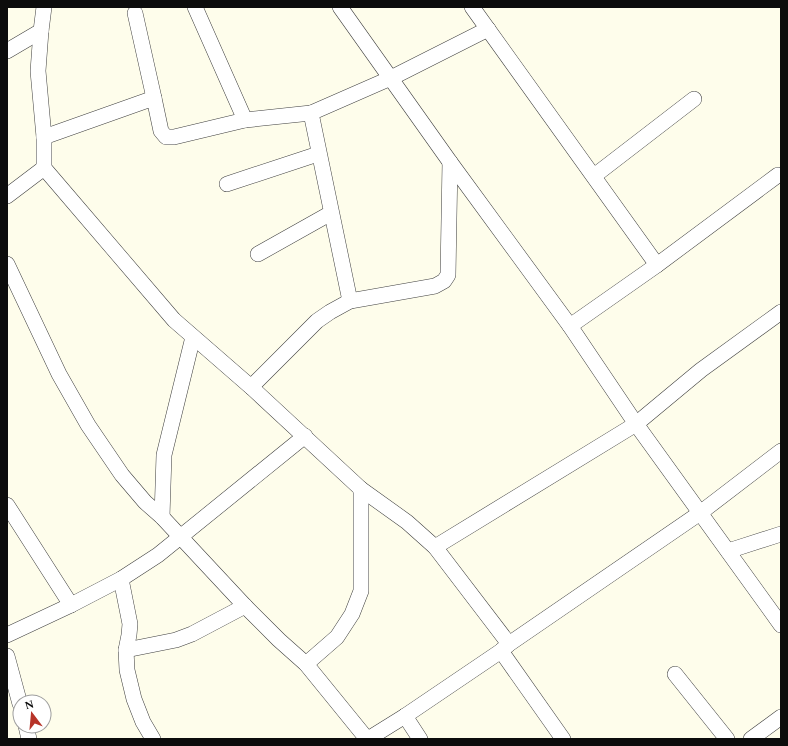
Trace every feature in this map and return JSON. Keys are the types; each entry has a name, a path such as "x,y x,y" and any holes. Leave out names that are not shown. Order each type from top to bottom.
{"street":[{"path":"44,7 40,31 38,71 44,137 44,168 174,320 251,387 361,489 407,522 435,547 505,648 563,739"},
{"path":"195,7 245,120"},
{"path":"340,7 450,162 570,326 636,424 781,625"},
{"path":"472,7 657,265"},
{"path":"135,13 161,131 166,137 174,137 245,120 311,113 391,78 488,29"},
{"path":"7,51 40,31"},
{"path":"44,137 154,98"},
{"path":"594,176 694,100"},
{"path":"311,113 318,154 350,301"},
{"path":"227,184 318,154"},
{"path":"251,387 317,322 330,312 350,301 435,286 444,281 448,275 450,162"},
{"path":"7,196 44,168"},
{"path":"570,326 657,265 778,175"},
{"path":"258,254 331,213"},
{"path":"7,264 59,374 88,425 122,476 245,606 279,640 306,664 368,739 405,716 505,648 700,513 781,451"},
{"path":"435,547 636,424 701,370 781,312"},
{"path":"162,517 164,455 193,337"},
{"path":"7,635 71,605 121,579 158,555 305,436"},
{"path":"306,664 337,637 352,614 361,591 361,489"},
{"path":"7,505 71,605"},
{"path":"728,551 781,534"},
{"path":"121,579 130,624 126,650 127,670 134,699 143,722 153,739"},
{"path":"126,650 176,640 192,634 245,606"},
{"path":"7,656 17,694"},
{"path":"675,674 727,739"},
{"path":"405,716 420,739"},
{"path":"751,739 781,717"}]}
